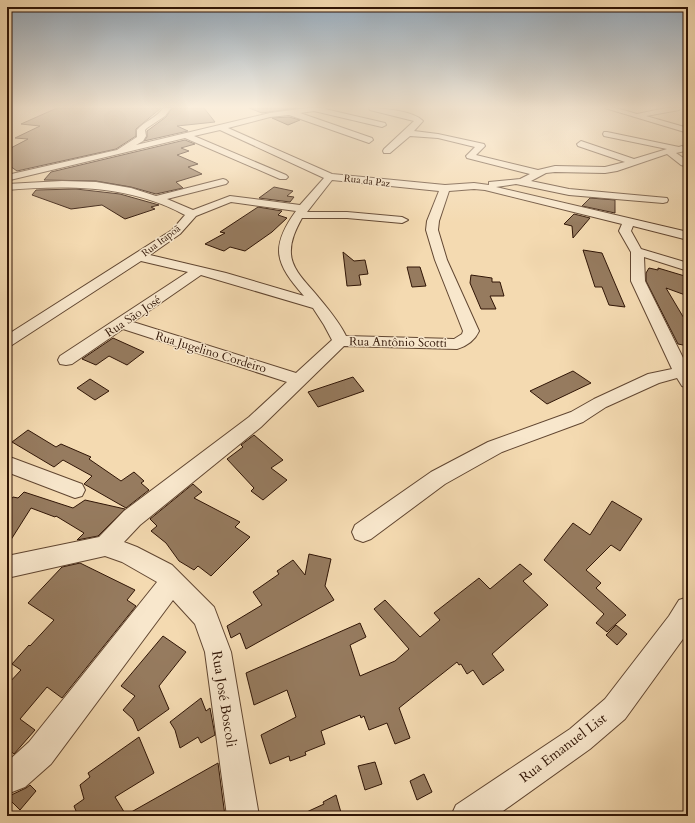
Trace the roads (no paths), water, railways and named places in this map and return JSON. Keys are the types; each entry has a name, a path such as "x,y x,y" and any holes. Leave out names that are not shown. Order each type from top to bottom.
{"street":[{"path":"120,152 129,146"},
{"path":"7,178 143,146"},
{"path":"212,146 283,176"},
{"path":"263,146 330,177"},
{"path":"387,150 391,146"},
{"path":"481,146 470,156 538,174"},
{"path":"588,146 634,162"},
{"path":"667,146 685,150"},
{"path":"521,182 538,174 555,170 605,170 617,168 669,151 685,150"},
{"path":"669,151 684,163 688,164"},
{"name":"Rua da Paz","path":"340,341 325,314 287,265 285,241 302,212 330,177 401,185 445,188"},
{"path":"155,199 223,182"},
{"path":"485,187 495,183 521,182 569,192 663,200"},
{"name":"Rua Itapoã","path":"7,187 56,183 82,183 110,186 176,206 192,214 176,232 140,257 7,342"},
{"path":"445,188 474,186 485,187 688,236"},
{"name":"Rua Antônio Scotti","path":"105,546 132,518 255,422 340,341 457,344 469,336 471,331 441,260 432,230 433,221 445,188"},
{"path":"192,214 236,199 302,212 402,220"},
{"path":"362,532 438,478 495,447 577,417 600,403 654,378 685,377 638,281 637,252 625,231 629,221"},
{"path":"637,252 656,256 688,267"},
{"path":"140,257 199,271 317,305"},
{"name":"Rua São José","path":"66,360 199,271"},
{"name":"Rua Jugelino Cordeiro","path":"121,323 300,380"},
{"path":"7,464 75,490"},
{"path":"7,567 105,546"},
{"name":"Rua José Boscoli","path":"105,546 129,554 164,572 205,616 218,652 243,816"},
{"path":"7,778 14,776 40,753 172,582"},
{"name":"Rua Emanuel List","path":"466,816 486,804 580,739 615,709 678,625 688,609"}]}
